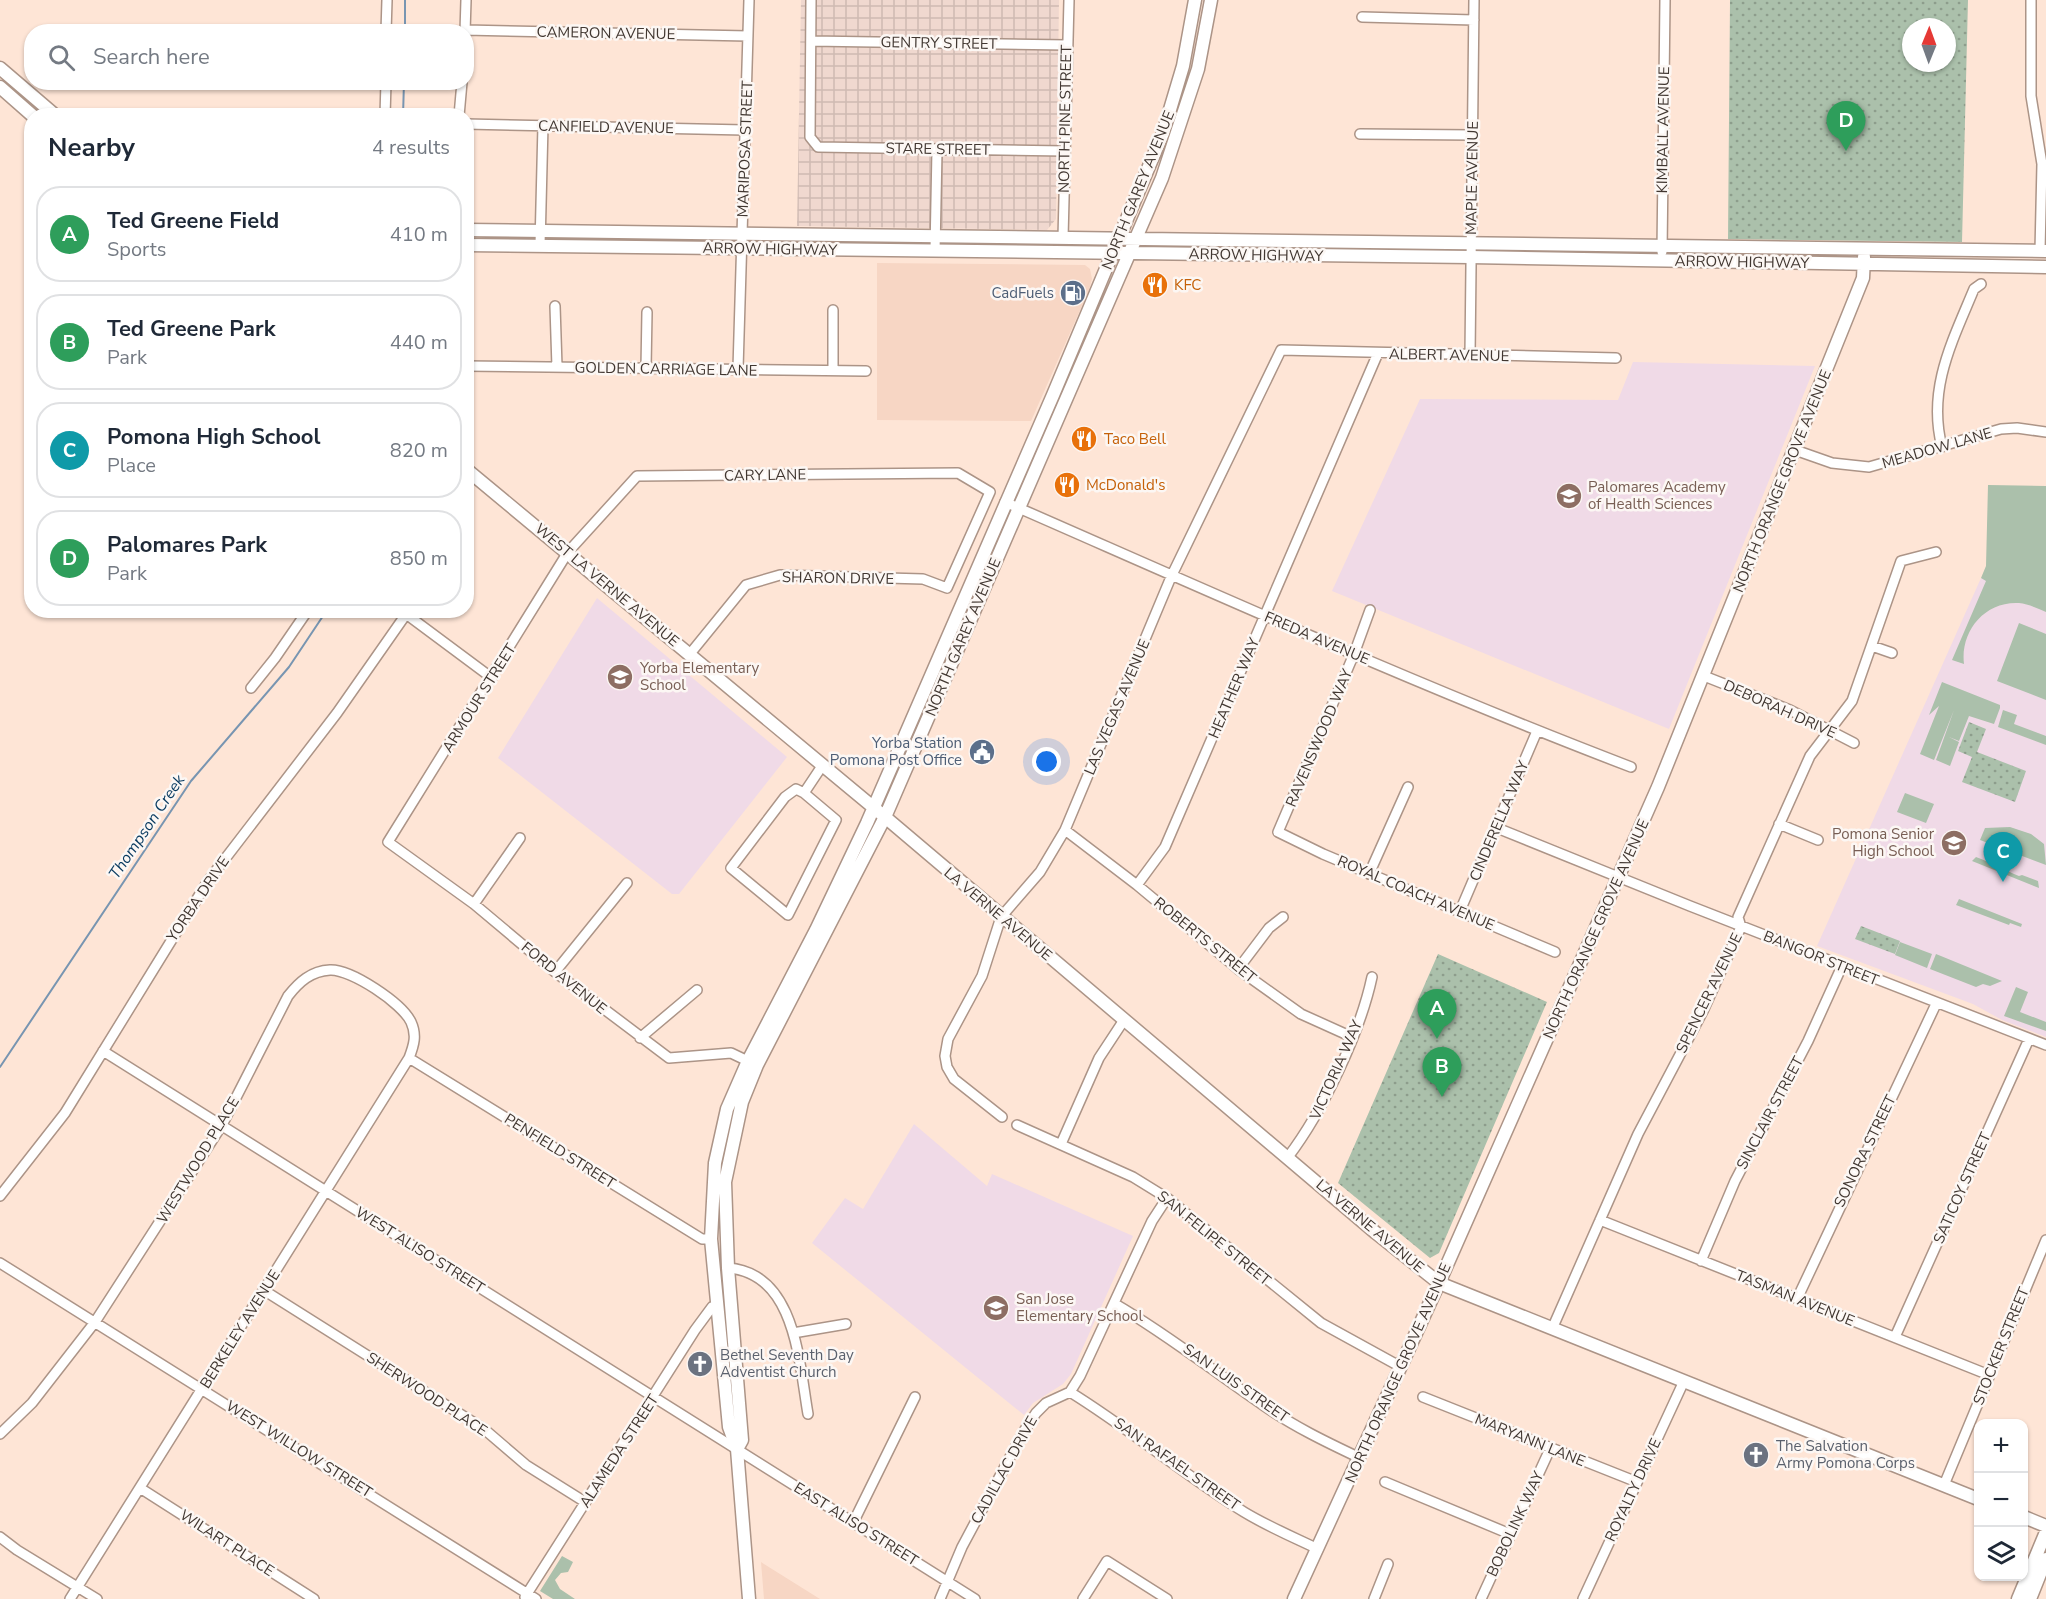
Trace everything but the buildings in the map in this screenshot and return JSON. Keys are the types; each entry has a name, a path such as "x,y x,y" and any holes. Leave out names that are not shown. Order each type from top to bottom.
{"main road":[{"name":"NORTH GAREY AVENUE","path":"737,1449 742,1440 728,1268 725,1182 752,1063 874,807 1044,416 1118,239 1176,95 1195,0"},
{"path":"1203,0 1199,28 1204,37"},
{"name":"NORTH GAREY AVENUE","path":"749,1599 737,1449 729,1427 711,1239 715,1163 727,1109 885,817 1168,161 1191,91 1211,0"},
{"path":"0,68 24,89"},
{"path":"0,87 24,108"},
{"path":"26,90 47,108"},
{"name":"ARROW HIGHWAY","path":"474,230 2043,251"},
{"name":"ARROW HIGHWAY","path":"474,245 1470,257 2043,267"},
{"name":"NORTH ORANGE GROVE AVENUE","path":"1298,1598 1618,878 1704,676 1863,278 1864,248"},
{"path":"2043,251 2043,267"},
{"path":"1062,410 1059,395 1067,376 1069,356"},
{"path":"1041,458 1041,438 1046,425 1044,416"},
{"name":"WEST LA VERNE AVENUE","path":"474,476 885,817"},
{"path":"961,605 967,627"},
{"name":"LA VERNE AVENUE","path":"885,817 1001,917 1439,1283 1974,1497"},
{"path":"712,1208 716,1223 718,1266 728,1268"},
{"path":"2028,1519 2046,1526"},
{"path":"2018,1599 2046,1532"},
{"path":"2030,1599 2046,1560"}],"street":[{"path":"387,0 387,24"},
{"path":"465,24 466,0"},
{"name":"MARIPOSA STREET","path":"738,369 749,0"},
{"path":"811,0 811,41"},
{"name":"NORTH PINE STREET","path":"1063,238 1070,0"},
{"name":"MAPLE AVENUE","path":"1470,355 1474,0"},
{"name":"KIMBALL AVENUE","path":"1662,261 1665,0"},
{"path":"2031,0 2030,79 2042,164 2043,251"},
{"path":"1362,17 1474,20"},
{"name":"CAMERON AVENUE","path":"474,31 748,36"},
{"name":"GENTRY STREET","path":"811,41 1067,45"},
{"name":"STARE STREET","path":"811,41 810,137 818,147 1065,151"},
{"path":"385,108 386,90"},
{"path":"460,108 461,90"},
{"path":"2035,123 2046,124"},
{"name":"CANFIELD AVENUE","path":"474,124 746,130"},
{"path":"540,245 543,125"},
{"path":"1360,134 1473,135"},
{"path":"935,251 937,150"},
{"path":"1942,447 1936,409 1939,378 1974,289 1981,284"},
{"path":"555,306 557,368"},
{"path":"833,310 833,370"},
{"path":"646,368 647,312"},
{"name":"ALBERT AVENUE","path":"1281,350 1616,358"},
{"name":"LAS VEGAS AVENUE","path":"1002,1117 954,1078 947,1067 945,1056 948,1039 982,976 1001,917 1040,872 1065,830 1171,577 1281,350"},
{"name":"HEATHER WAY","path":"1137,885 1165,847 1378,353"},
{"name":"GOLDEN CARRIAGE LANE","path":"474,366 866,371"},
{"name":"MEADOW LANE","path":"1795,450 1832,463 1869,467 2001,429 2017,428 2046,432"},
{"name":"CARY LANE","path":"568,552 637,476 958,473 990,492 947,588"},
{"name":"FREDA AVENUE","path":"1005,502 1171,577 1537,731 1631,767"},
{"name":"ARMOUR STREET","path":"388,842 492,678 568,552"},
{"name":"SPENCER AVENUE","path":"1552,1329 1638,1134 1703,1011 1741,927 1738,917 1810,756 1852,701 1901,561 1936,552"},
{"name":"SHARON DRIVE","path":"689,655 746,585 780,575 923,579 947,588"},
{"name":"RAVENSWOOD WAY","path":"1278,832 1354,654 1370,610"},
{"path":"251,688 275,660 303,618"},
{"name":"YORBA DRIVE","path":"0,1196 65,1113 208,881 337,713 404,618"},
{"path":"416,618 492,678"},
{"path":"1872,646 1892,653"},
{"name":"DEBORAH DRIVE","path":"1704,676 1790,710 1854,743"},
{"name":"CINDERELLA WAY","path":"1460,911 1537,731"},
{"path":"804,793 822,766"},
{"path":"1369,874 1408,787"},
{"path":"796,789 804,793 836,820 788,915 731,868 785,796 796,789"},
{"path":"1779,824 1818,840"},
{"name":"BANGOR STREET","path":"1497,828 1741,927 2046,1045"},
{"name":"ROBERTS STREET","path":"1065,830 1137,885 1238,969 1301,1014 1352,1037"},
{"name":"ROYAL COACH AVENUE","path":"1278,832 1369,874 1555,952"},
{"path":"474,904 520,838"},
{"name":"FORD AVENUE","path":"388,842 474,904 555,972 669,1058 730,1053 752,1063"},
{"path":"555,972 627,883"},
{"path":"1238,969 1269,928 1283,917"},
{"name":"SINCLAIR STREET","path":"1701,1261 1735,1181 1808,1041 1842,966"},
{"name":"WESTWOOD PLACE","path":"0,1434 32,1403 95,1322 222,1125 288,996 301,981 314,973 337,970 356,976 399,1007 410,1020 415,1034 409,1058"},
{"name":"VICTORIA WAY","path":"1288,1157 1316,1117 1368,1000 1372,977"},
{"path":"640,1038 697,990"},
{"name":"SONORA STREET","path":"1797,1299 1936,1004"},
{"path":"1061,1144 1099,1058 1124,1020"},
{"name":"SATICOY STREET","path":"1895,1337 2029,1039"},
{"name":"WEST ALISO STREET","path":"103,1051 737,1449"},
{"name":"BERKELEY AVENUE","path":"70,1599 409,1058"},
{"name":"PENFIELD STREET","path":"409,1058 702,1239 711,1239"},
{"name":"SAN FELIPE STREET","path":"1017,1125 1133,1177 1167,1198 1305,1312 1338,1334 1401,1367"},
{"path":"1070,1392 1115,1304 1152,1221 1167,1198"},
{"name":"TASMAN AVENUE","path":"1600,1220 1989,1375"},
{"name":"STOCKER STREET","path":"1944,1485 2046,1240"},
{"name":"WEST WILLOW STREET","path":"0,1263 529,1597"},
{"path":"728,1268 737,1268 770,1289 781,1303 793,1333 808,1414"},
{"name":"SHERWOOD PLACE","path":"265,1291 483,1429 526,1466 585,1502"},
{"name":"SAN LUIS STREET","path":"1115,1304 1178,1342 1263,1405 1313,1436 1360,1458"},
{"name":"ALAMEDA STREET","path":"529,1597 585,1502 695,1330 712,1307 717,1306"},
{"path":"793,1333 846,1324"},
{"name":"ROYALTY DRIVE","path":"1583,1599 1684,1381"},
{"name":"SAN RAFAEL STREET","path":"1070,1392 1119,1422 1170,1462 1246,1513 1318,1549"},
{"name":"CADILLAC DRIVE","path":"940,1599 1024,1431 1046,1403 1070,1392"},
{"path":"853,1523 915,1397"},
{"name":"MARYANN LANE","path":"1423,1397 1636,1482"},
{"name":"EAST ALISO STREET","path":"737,1449 975,1599"},
{"name":"BOBOLINK WAY","path":"1480,1599 1550,1449"},
{"path":"1384,1482 1510,1534"},
{"name":"WILART PLACE","path":"140,1488 314,1599"},
{"path":"0,1537 97,1599"},
{"path":"1083,1599 1107,1561 1167,1599"},
{"path":"1374,1599 1388,1564"}],"shaded area":[{"path":"801,0 1059,0 1056,219 1047,230 797,226"},
{"path":"877,263 1085,265 1090,269 1092,279 1089,290 1031,421 877,420"},
{"name":"Palomares Academy of Health Sciences","path":"1633,362 1815,366 1669,729 1332,591 1420,399 1618,400"},
{"name":"Pomona Senior High School","path":"1981,578 2046,603 2046,1037 2002,1020 1973,1004 1817,946"},
{"name":"Yorba Elementary School","path":"597,598 787,757 679,894 672,894 498,758"},
{"name":"San Jose Elementary School","path":"914,1124 987,1186 992,1174 1133,1236 1071,1374 1063,1384 1033,1403 1024,1415 812,1243 845,1198 863,1209"},
{"path":"761,1562 820,1599 764,1599"}],"green space":[{"path":"1730,0 1968,0 1962,242 1728,239"},
{"path":"1988,485 2046,486 2046,612 2019,603 1995,607 1985,613 1970,630 1964,652 1964,664 1952,660 1986,581 1981,578 1986,566"},
{"path":"2019,623 2046,634 2046,700 1997,681"},
{"path":"1942,682 2000,705 1994,724 1969,716 1959,741 1949,737 1959,742 1950,766 1936,760 1954,710 1934,760 1920,754 1939,706 1929,715"},
{"path":"2003,710 2017,715 2014,724 2046,736 2046,745 1998,727"},
{"path":"1969,722 1986,729 1977,752 2026,771 2015,802 1962,782 1972,757 1958,751"},
{"path":"1905,793 1934,804 1926,823 1897,812"},
{"path":"2010,827 2031,834 2044,844 2046,865 1980,840 1985,828"},
{"path":"1976,857 2019,876 2038,881 2039,888 1972,861"},
{"path":"1959,899 2022,924 2021,927 2010,923 2009,925 1956,905"},
{"path":"1861,926 1900,941 1895,954 1855,939"},
{"path":"1900,942 1932,954 1927,968 1895,955"},
{"path":"1438,954 1547,1002 1439,1253 1430,1258 1338,1183"},
{"path":"1936,954 2002,981 1990,986 1983,984 1976,987 1930,969"},
{"path":"2016,987 2028,992 2020,1012 2046,1022 2046,1031 2004,1016"},
{"path":"562,1556 573,1562 568,1572 561,1573 555,1580 560,1589 575,1599 553,1599 540,1591"}],"waterway":[{"name":"Thompson Creek","path":"405,0 405,24"},
{"name":"Thompson Creek","path":"403,108 404,90"},
{"name":"Thompson Creek","path":"0,1067 191,781 289,667 322,618"}],"place":[{"name":"Palomares Park","path":"1846,151"},
{"name":"KFC","path":"1155,285"},
{"name":"CadFuels","path":"1073,293"},
{"name":"Taco Bell","path":"1084,439"},
{"name":"McDonald's","path":"1067,485"},
{"name":"Palomares Academy of Health Sciences","path":"1569,496"},
{"name":"Yorba Elementary School","path":"620,677"},
{"name":"Yorba Station Pomona Post Office","path":"982,752"},
{"name":"Pomona Senior High School","path":"1954,843"},
{"name":"Pomona High School","path":"2003,882"},
{"name":"Ted Greene Field","path":"1437,1039"},
{"name":"Ted Greene Park","path":"1442,1097"},
{"name":"San Jose Elementary School","path":"996,1308"},
{"name":"Bethel Seventh Day Adventist Church","path":"700,1364"},
{"name":"The Salvation Army Pomona Corps","path":"1756,1455"}]}
